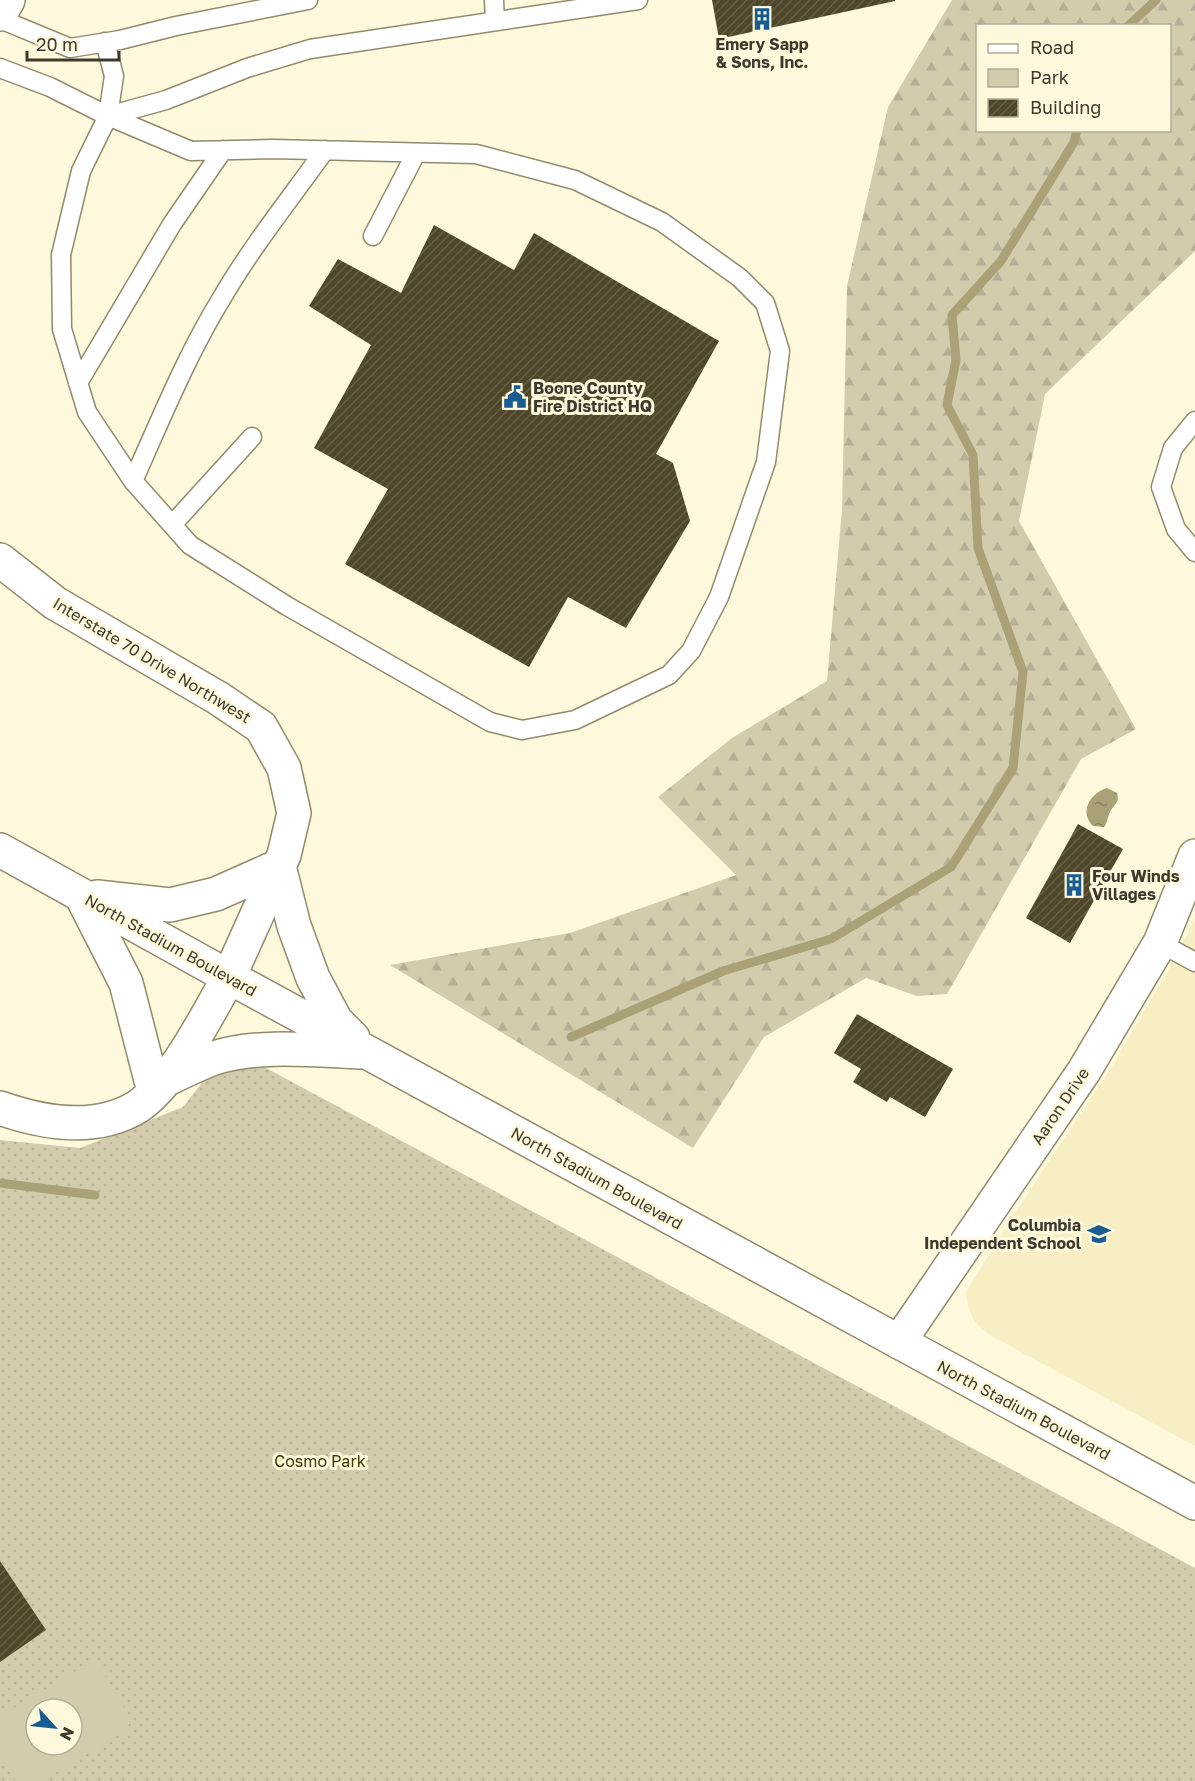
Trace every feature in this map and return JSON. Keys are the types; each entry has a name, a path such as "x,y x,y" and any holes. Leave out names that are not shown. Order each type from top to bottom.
{"main road":[{"path":"0,14 8,0"},
{"name":"Interstate 70 Drive Northwest","path":"0,560 55,603 218,698 261,727 284,768 294,813 284,855 229,977 180,1061 159,1086"},
{"name":"North Stadium Boulevard","path":"0,850 1195,1503"},
{"name":"Aaron Drive","path":"899,1342 1084,1071 1160,943 1195,856"},
{"path":"81,895 170,904 216,894 279,866 294,926 313,978 336,1021 367,1052"},
{"path":"81,895 126,983 159,1086"},
{"path":"0,1108 44,1120 77,1123 99,1121 137,1107 159,1086 215,1058 249,1052 294,1049 367,1052"}],"lane":[{"path":"0,19 70,48 308,0"},
{"path":"494,0 495,21"},
{"path":"108,116 166,99 247,68 310,49 495,21 578,4 638,0"},
{"path":"0,68 50,87 108,116 191,151 325,150 476,154 575,180 662,222 740,278 765,303 780,351 766,462 719,597 691,651 669,675 576,720 522,730 490,722 287,606 190,545 172,525 133,481 87,412 62,330 61,255 81,171 108,116 114,76 105,42"},
{"path":"78,383 172,224 223,150"},
{"path":"133,481 178,381 221,299 255,243 325,150"},
{"path":"373,236 416,153"},
{"path":"1195,421 1173,448 1161,487 1176,529 1195,552"},
{"path":"172,525 252,437"},
{"path":"1160,943 1195,962"}],"shaded area":[{"name":"Columbia Independent School","path":"1195,919 1195,1446 988,1334 974,1321 968,1306 966,1291 1111,1068 1165,976"}],"green space":[{"path":"952,0 1195,0 1195,251 1045,394 1019,521 1136,729 1081,759 947,994 917,996 866,978 764,1037 693,1148 390,965 570,933 736,875 658,797 732,738 827,681 842,510 847,286 888,107"},
{"name":"Cosmo Park","path":"229,1048 1195,1568 1195,1781 0,1781 0,1140 80,1148 183,1107"},
{"path":"95,1659 131,1719 127,1730 84,1756 84,1697 32,1697"},
{"path":"24,1702 24,1757 82,1757 42,1781 16,1781 0,1757 0,1716"}],"water":[{"path":"1107,788 1117,793 1117,801 1104,827 1093,826 1087,815 1088,804 1096,794"}],"building":[{"name":"Emery Sapp & Sons, Inc.","path":"712,0 895,0 895,1 719,39"},
{"name":"Boone County Fire District HQ","path":"434,225 514,270 534,233 719,341 656,454 673,463 690,521 626,628 568,597 529,667 345,564 388,489 314,448 371,345 309,306 338,259 401,293"},
{"name":"Four Winds Villages","path":"1078,824 1123,849 1070,943 1026,918"},
{"path":"857,1014 953,1069 925,1117 890,1097 887,1102 853,1082 861,1069 834,1053"},
{"path":"0,1561 46,1630 0,1662"}],"waterway":[{"path":"1130,24 1156,0"},
{"path":"571,1037 723,971 831,939 951,867 1013,768 1023,672 978,548 973,455 947,405 956,360 952,315 1001,261 1074,142 1076,132"},
{"path":"0,1183 95,1195"}],"place":[{"name":"Emery Sapp & Sons, Inc.","path":"762,19"},
{"name":"Boone County Fire District HQ","path":"515,397"},
{"name":"Four Winds Villages","path":"1074,885"},
{"name":"Columbia Independent School","path":"1099,1234"}]}
